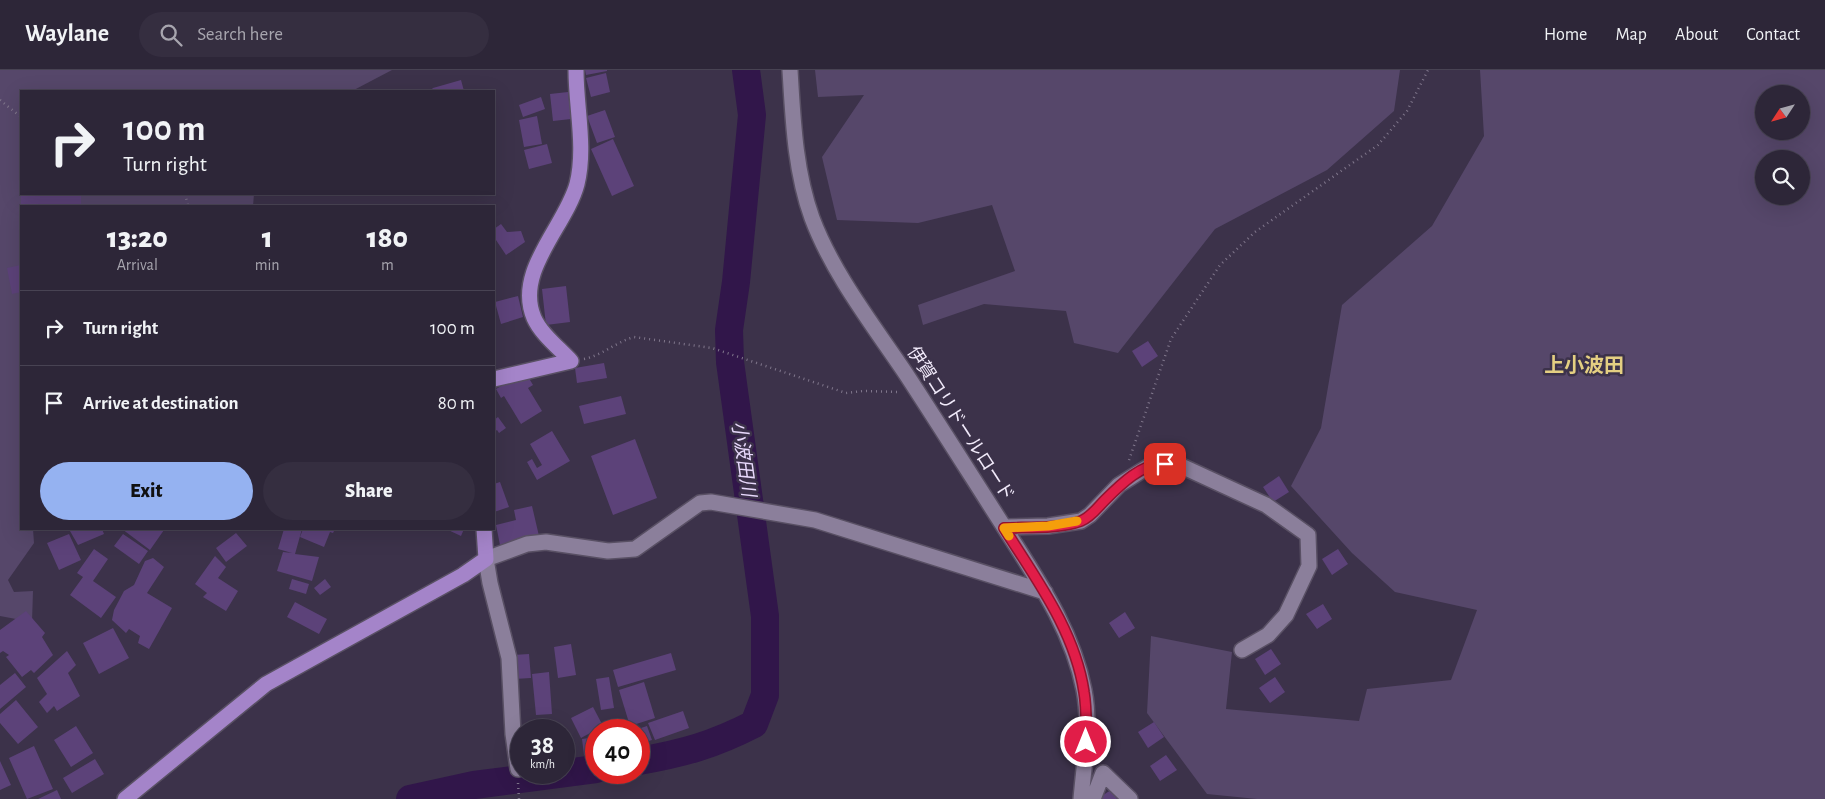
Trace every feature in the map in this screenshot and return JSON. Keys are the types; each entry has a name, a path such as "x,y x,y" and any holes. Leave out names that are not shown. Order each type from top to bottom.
{"main road":[{"path":"495,379 571,361 535,319 531,307 531,296 535,268 569,206 582,161 576,70"},
{"path":"125,799 266,684 463,575 486,559 484,530"}],"street":[{"name":"伊賀コリドールロード","path":"790,70 797,155 812,218 823,242 856,300 919,393 1045,592 1072,646 1084,693 1086,742 1081,799"},
{"path":"1004,528 1048,526 1081,521 1090,516 1119,485 1154,463 1176,464 1266,505 1308,535 1309,566 1286,615 1268,635 1242,650"},
{"path":"512,719 510,658 490,583 486,559 527,544 546,542 608,551 635,549 700,503 711,502 769,511 839,526 1045,592"},
{"path":"1092,799 1103,773 1130,799"}],"path":[{"path":"1119,485 1171,339 1220,265 1255,232 1378,145 1407,112 1428,70"},
{"path":"0,100 20,116"},
{"path":"571,361 598,356 634,337 715,350 846,393 863,391 919,393"},
{"path":"519,792 519,799"}],"shaded area":[{"path":"0,70 392,70 354,90 20,90 20,195 254,195 253,205 20,205 20,530 33,530 34,543 8,580 14,592 33,591 32,622 0,616"},
{"path":"815,70 1400,70 1394,111 1327,170 1215,229 1118,353 1074,343 1066,311 984,304 923,325 918,305 1015,271 992,205 918,223 837,220 822,157 864,95 818,97"},
{"path":"1480,70 1825,70 1825,799 1257,799 1207,794 1147,713 1151,636 1232,652 1226,709 1359,721 1367,689 1451,680 1477,610 1395,592 1352,553 1291,486 1321,428 1342,305 1432,226 1484,136"}],"building":[{"path":"585,70 607,70 607,71 586,75"},
{"path":"606,73 610,92 591,97 586,78"},
{"path":"461,80 464,90 431,90"},
{"path":"568,92 571,119 553,121 550,94"},
{"path":"541,97 545,109 523,117 519,105"},
{"path":"605,110 615,137 597,143 587,116"},
{"path":"537,116 542,144 524,147 519,120"},
{"path":"613,139 634,186 612,196 591,149"},
{"path":"547,144 552,163 529,169 524,150"},
{"path":"21,195 81,195 81,205 21,205"},
{"path":"501,224 507,232 521,231 525,242 506,255 495,238 495,228"},
{"path":"20,265 20,292 12,294 7,268"},
{"path":"566,286 570,322 546,325 542,289"},
{"path":"518,296 523,317 501,324 495,302"},
{"path":"1148,341 1158,356 1142,367 1132,351"},
{"path":"604,363 607,378 577,383 575,368"},
{"path":"527,375 533,385 528,388 542,411 521,424 504,396 501,398 496,389 515,378 517,381"},
{"path":"621,396 626,414 584,424 579,406"},
{"path":"498,417 506,428 499,433 497,430 495,431 495,419"},
{"path":"552,431 570,461 537,480 527,462 532,459 537,468 542,465 530,444"},
{"path":"635,439 657,498 613,515 591,456"},
{"path":"1279,476 1289,492 1273,502 1263,487"},
{"path":"500,482 509,507 495,512 495,484"},
{"path":"532,506 539,536 500,545 496,525 516,520 514,510"},
{"path":"102,530 104,534 78,545 70,531"},
{"path":"123,530 164,530 150,550"},
{"path":"284,530 302,530 295,554 319,557 312,581 277,571 283,552 292,553 278,549"},
{"path":"303,530 334,530 333,533 330,532 324,547 300,537"},
{"path":"448,530 464,530 461,536"},
{"path":"236,533 247,546 226,562 216,548"},
{"path":"69,534 81,560 59,570 47,543"},
{"path":"123,534 148,551 139,564 114,546"},
{"path":"94,549 108,559 93,581 116,597 101,618 70,595 83,577 77,573"},
{"path":"1338,549 1348,564 1332,575 1322,559"},
{"path":"215,556 226,567 218,578 238,591 226,611 203,597 207,593 195,584"},
{"path":"153,558 164,567 147,593 172,608 149,649 138,643 140,636 129,629 126,633 112,620 114,610 124,591 134,585 145,561"},
{"path":"292,579 309,584 306,594 289,589"},
{"path":"325,579 331,587 320,595 314,588"},
{"path":"295,602 327,619 319,634 287,617"},
{"path":"1323,604 1332,619 1317,629 1306,614"},
{"path":"26,611 45,633 42,637 53,655 34,673 31,670 22,677 6,657 9,655 3,651 0,653 0,630"},
{"path":"1125,612 1135,628 1119,638 1109,623"},
{"path":"113,628 129,658 99,674 83,643"},
{"path":"571,644 576,675 558,678 554,647"},
{"path":"1271,649 1281,664 1265,675 1255,659"},
{"path":"67,651 76,665 68,673 80,696 57,711 54,706 47,713 39,702 47,694 37,678"},
{"path":"671,653 676,670 618,687 613,670"},
{"path":"529,654 531,678 514,679 513,655"},
{"path":"549,672 552,714 536,715 532,674"},
{"path":"15,673 26,687 0,709 0,685"},
{"path":"609,677 614,708 601,710 596,679"},
{"path":"1275,677 1285,692 1270,703 1259,688"},
{"path":"644,682 655,718 628,719 619,690"},
{"path":"16,700 38,727 18,744 0,723 0,714"},
{"path":"593,707 599,719 585,719 585,736 581,738 575,726 575,719 571,718"},
{"path":"683,711 689,728 655,740 650,728 650,722"},
{"path":"1154,722 1164,737 1148,748 1138,732"},
{"path":"76,726 93,753 71,767 54,740"},
{"path":"582,739 585,739 584,755"},
{"path":"34,746 53,789 27,799 9,758"},
{"path":"1166,755 1177,770 1160,781 1150,766"},
{"path":"95,759 104,774 72,793 63,778"},
{"path":"0,761 11,785 0,790"},
{"path":"57,790 61,799 38,799"},
{"path":"1111,790 1117,799 1097,799"}],"waterway":[{"name":"小波田川","path":"650,759 670,755 725,738 754,724 765,695 765,616 730,362 729,330 736,282 752,115 746,70"},
{"name":"小波田川","path":"410,799 474,785 585,770"}],"slow traffic":[{"path":"1009,536 1004,528 1048,526 1077,521"}],"district":[{"name":"上小波田","path":"1584,366"}],"route":[{"path":"1086,742 1084,693 1080,671 1072,646 1045,592 1004,528 1048,526 1081,521 1090,516 1119,485 1154,463 1165,464"}]}
